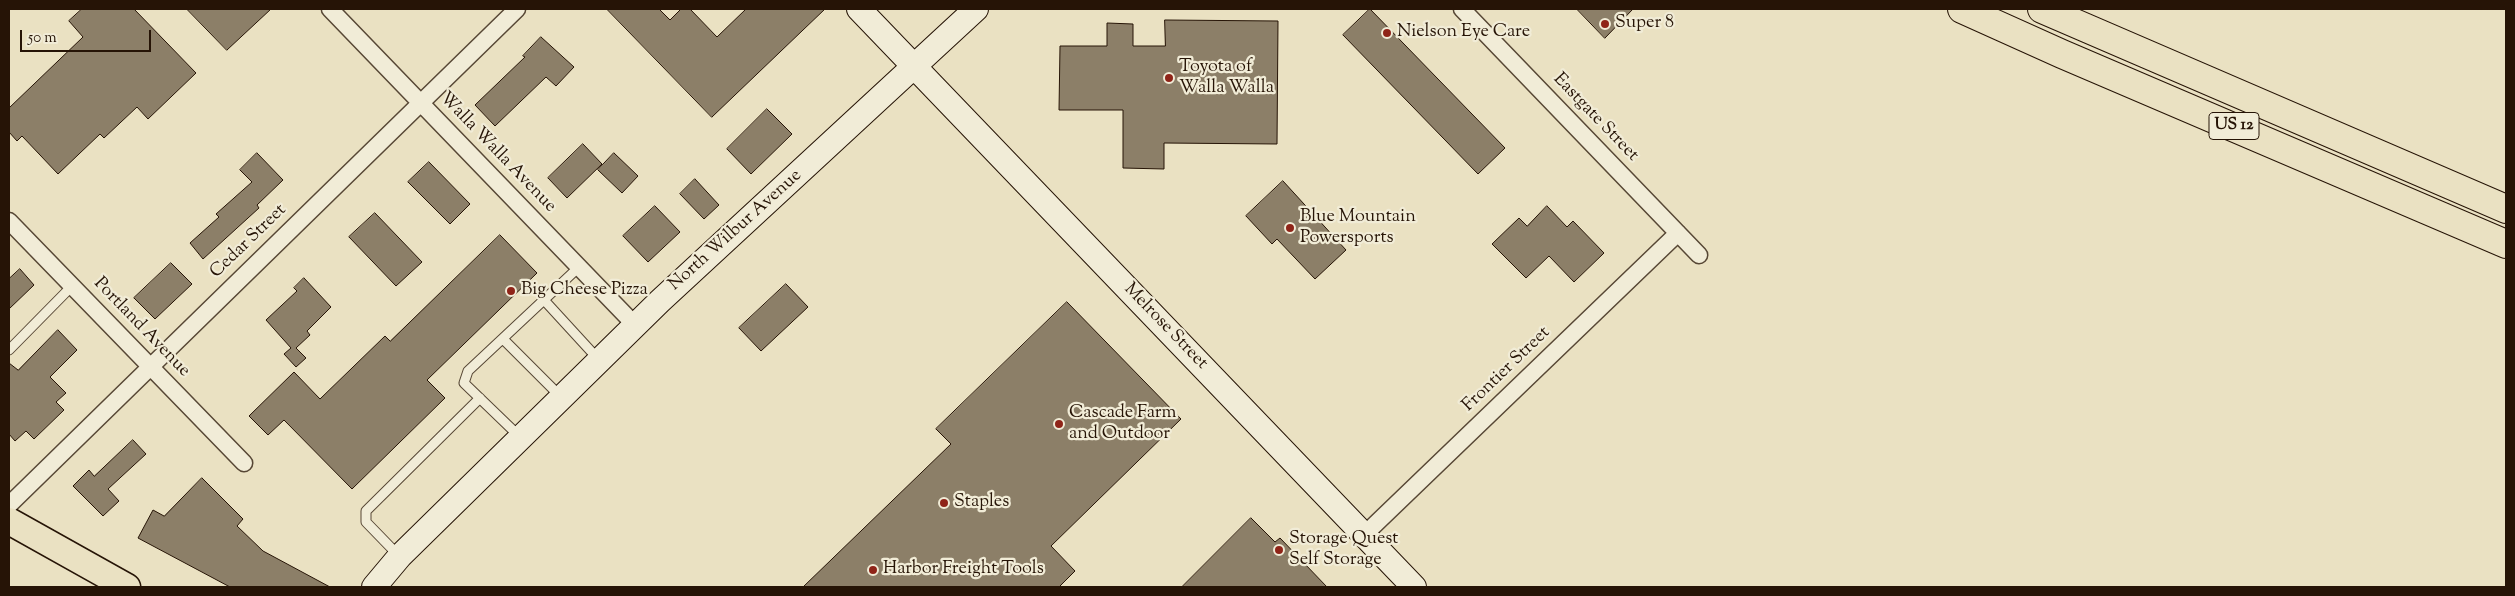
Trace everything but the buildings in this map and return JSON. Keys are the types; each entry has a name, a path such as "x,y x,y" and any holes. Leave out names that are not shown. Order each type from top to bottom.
{"highway":[{"name":"US 12","path":"1962,9 2062,54 2506,244"},
{"name":"US 12","path":"2042,9 2506,209"}],"main road":[{"name":"Melrose Street","path":"859,9 1414,587"},
{"name":"North Wilbur Avenue","path":"374,587 400,556 635,325 915,68 976,9"},
{"path":"9,521 127,587"}],"street":[{"name":"Walla Walla Avenue","path":"330,9 635,325"},
{"name":"Cedar Street","path":"9,505 517,9"},
{"name":"Eastgate Street","path":"1462,9 1699,255"},
{"name":"Portland Avenue","path":"9,221 244,463"},
{"name":"Frontier Street","path":"1364,535 1678,233"}],"lane":[{"path":"520,438 464,383 468,371 579,267"},
{"path":"9,350 72,286"},
{"path":"544,300 599,360"},
{"path":"503,339 561,397"},
{"path":"400,556 366,522 366,511 480,398"}],"place":[{"name":"Super 8","path":"1605,24"},
{"name":"Nielson Eye Care","path":"1387,33"},
{"name":"Toyota of Walla Walla","path":"1169,78"},
{"name":"Blue Mountain Powersports","path":"1290,228"},
{"name":"Big Cheese Pizza","path":"511,291"},
{"name":"Cascade Farm and Outdoor","path":"1059,424"},
{"name":"Staples","path":"944,503"},
{"name":"Storage Quest Self Storage","path":"1279,550"},
{"name":"Harbor Freight Tools","path":"873,570"}]}
